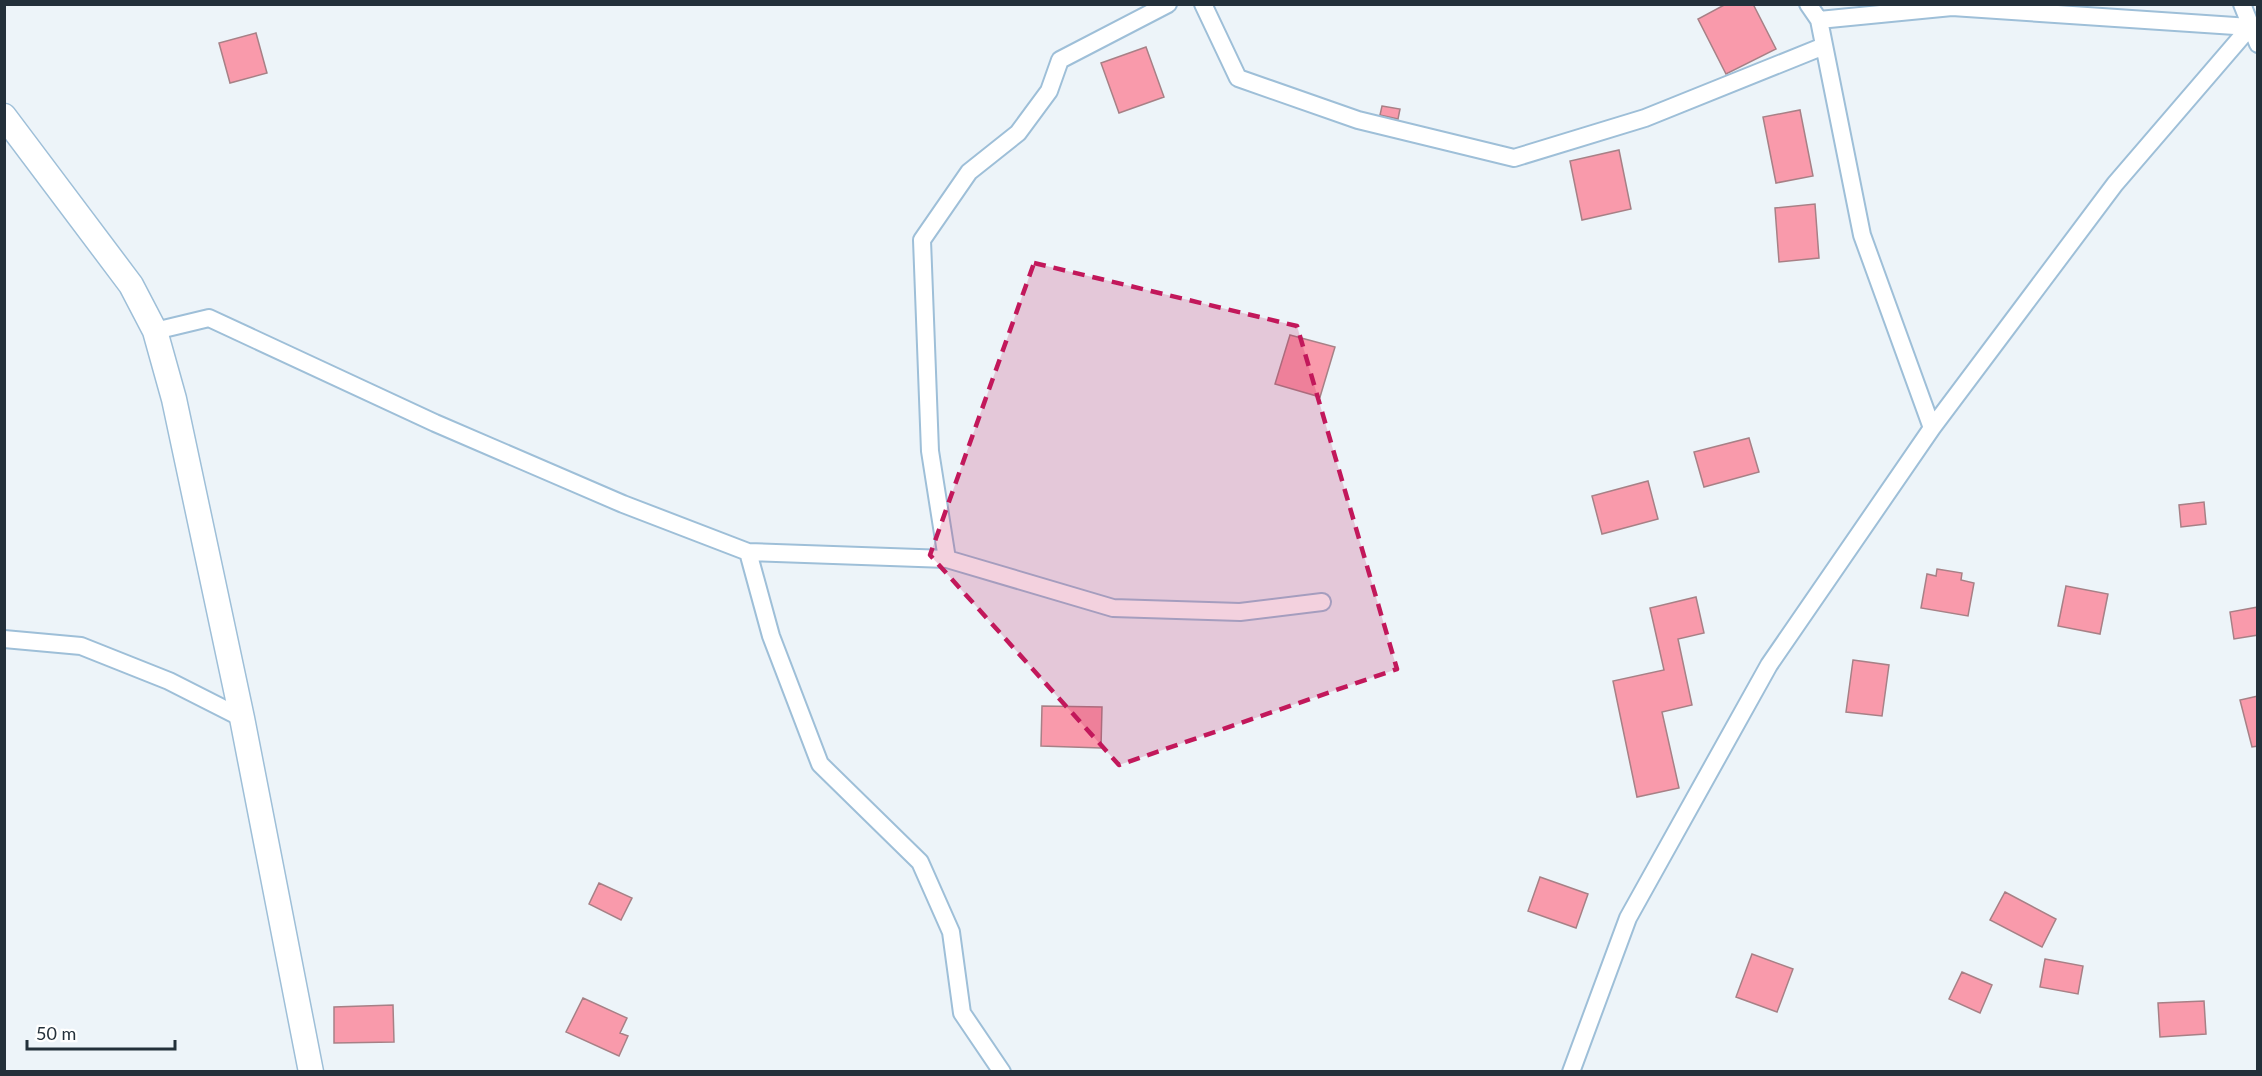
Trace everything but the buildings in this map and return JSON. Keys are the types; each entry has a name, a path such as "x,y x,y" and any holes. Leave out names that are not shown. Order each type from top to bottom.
{"main road":[{"path":"4,116 132,285 155,331 174,399 242,718 311,1071"}],"street":[{"path":"947,559 930,451 922,240 969,172 1018,133 1049,91 1060,60 1168,4"},
{"path":"1203,4 1238,78 1358,120 1514,158 1645,118 1824,46"},
{"path":"1808,4 1819,20 1862,235 1932,428"},
{"path":"2242,4 2258,44"},
{"path":"1819,20 1952,6 2250,27"},
{"path":"1571,1071 1628,918 1769,664 1932,428 2115,184 2250,27"},
{"path":"155,331 209,318 435,423 623,504 748,552 947,559 1113,608 1240,612 1322,602"},
{"path":"748,552 771,636 820,764 920,862 951,932 962,1014 1002,1071"},
{"path":"4,639 81,646 169,681 242,718"}],"highlighted area":[{"path":"1034,263 1297,326 1397,669 1119,765 930,555"}]}
